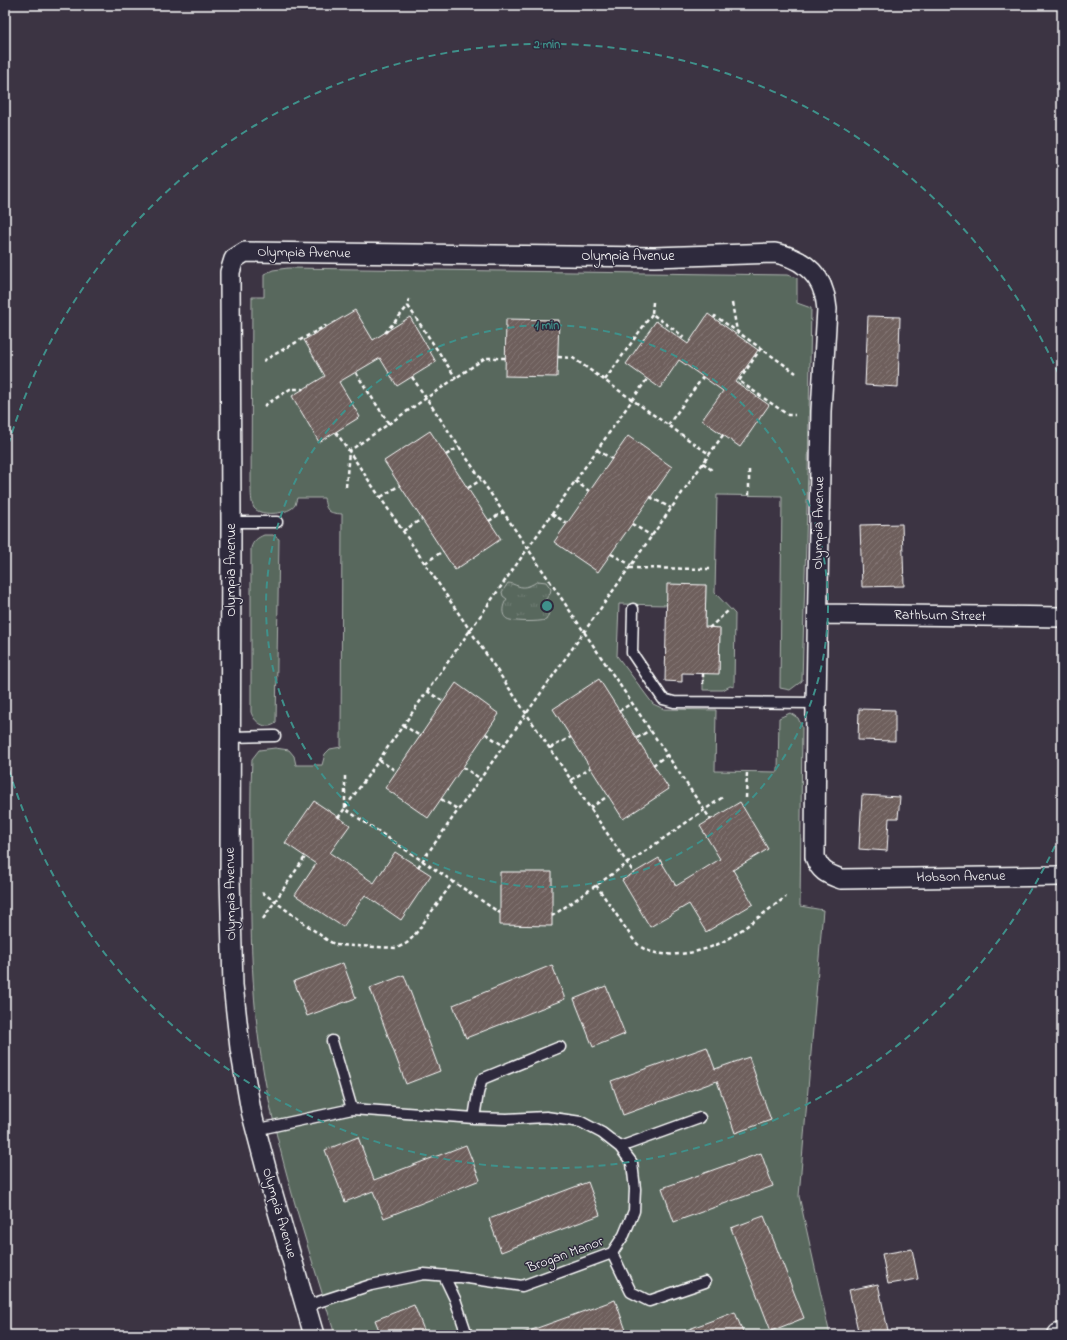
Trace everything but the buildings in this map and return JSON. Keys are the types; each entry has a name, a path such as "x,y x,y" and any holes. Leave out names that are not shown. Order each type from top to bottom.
{"street":[{"name":"Olympia Avenue","path":"314,1335 250,1111 240,1048 233,986 230,878 232,522 230,272 234,260 245,252 654,257 775,253 796,259 806,266 820,283 824,293 827,309 821,411 815,857 819,867 827,874 841,878 861,878"},
{"name":"Rathburn Street","path":"818,614 1062,617"},
{"name":"Hobson Avenue","path":"861,878 1062,876"}],"lane":[{"path":"232,522 277,522"},
{"path":"633,609 632,653 663,698 674,702 816,703"},
{"path":"230,737 275,736"},
{"path":"332,1041 352,1109"},
{"path":"474,1118 482,1079 560,1047"},
{"name":"Brogan Manor","path":"255,1130 352,1109 474,1118 507,1119 546,1117 581,1122 602,1133 620,1147 632,1163 635,1189 634,1211 624,1235 612,1253 522,1286 424,1274 371,1286 306,1306"},
{"path":"620,1147 700,1118"},
{"path":"612,1253 631,1292 649,1302 705,1282"},
{"path":"444,1276 455,1299 467,1335"}],"path":[{"path":"385,333 408,306 409,299"},
{"path":"605,380 652,314 653,302"},
{"path":"732,303 737,331"},
{"path":"408,306 456,378"},
{"path":"652,314 683,336 681,339"},
{"path":"714,318 715,316 737,331 748,341 761,348 796,373"},
{"path":"264,361 325,326 326,327"},
{"path":"761,348 739,381 788,416 795,415"},
{"path":"558,357 573,358 709,454"},
{"path":"349,451 485,358 505,358"},
{"path":"356,373 389,424"},
{"path":"412,377 711,820"},
{"path":"668,426 703,377"},
{"path":"338,818 647,379"},
{"path":"264,406 290,389 303,389"},
{"path":"336,432 634,873"},
{"path":"418,867 723,435"},
{"path":"446,455 459,447"},
{"path":"597,450 612,459"},
{"path":"346,487 349,451"},
{"path":"703,463 713,471"},
{"path":"749,470 750,495"},
{"path":"468,488 481,480"},
{"path":"575,481 589,491"},
{"path":"381,497 400,486"},
{"path":"650,497 671,508"},
{"path":"489,521 503,512"},
{"path":"552,514 567,523"},
{"path":"403,531 422,519"},
{"path":"632,524 652,536"},
{"path":"425,563 443,551"},
{"path":"611,554 630,566 712,569"},
{"path":"708,628 728,611"},
{"path":"703,673 703,690"},
{"path":"427,691 444,702"},
{"path":"619,711 632,703"},
{"path":"403,725 420,736"},
{"path":"637,738 650,730"},
{"path":"486,734 504,746"},
{"path":"550,748 571,737"},
{"path":"653,765 667,755"},
{"path":"379,760 396,771"},
{"path":"463,767 481,779"},
{"path":"572,780 590,768"},
{"path":"746,772 746,798"},
{"path":"345,776 345,808"},
{"path":"590,808 608,796"},
{"path":"552,916 723,797"},
{"path":"441,799 459,810"},
{"path":"345,808 500,913"},
{"path":"263,920 306,857"},
{"path":"262,892 336,945 397,948 407,943 414,936 453,882"},
{"path":"596,885 633,939 642,947 654,952 666,954 680,954 710,948 724,941 786,897"}],"green space":[{"path":"288,268 787,275 797,278 797,303 811,308 802,681 790,690 780,688 782,496 717,495 715,593 735,614 734,687 730,686 723,690 703,690 703,673 719,673 720,628 705,627 706,585 667,605 619,604 617,656 653,704 664,709 716,710 715,771 778,772 779,718 790,713 798,718 802,727 800,906 823,910 799,1196 830,1335 335,1335 276,1134 259,1045 253,984 251,923 252,759 259,750 275,748 289,750 294,756 296,765 322,765 325,754 330,749 341,747 342,514 329,511 324,498 297,498 295,505 287,511 263,513 254,508 251,497 252,297 264,297 264,274 273,270"},
{"path":"264,535 273,535 279,539 276,723 268,726 264,726 258,722 251,712 251,548 253,543 259,537"},
{"path":"538,581 546,582 551,589 550,594 545,600 549,610 546,620 514,621 507,619 503,614 503,611 507,599 503,596 502,592 508,583 526,587"}]}
